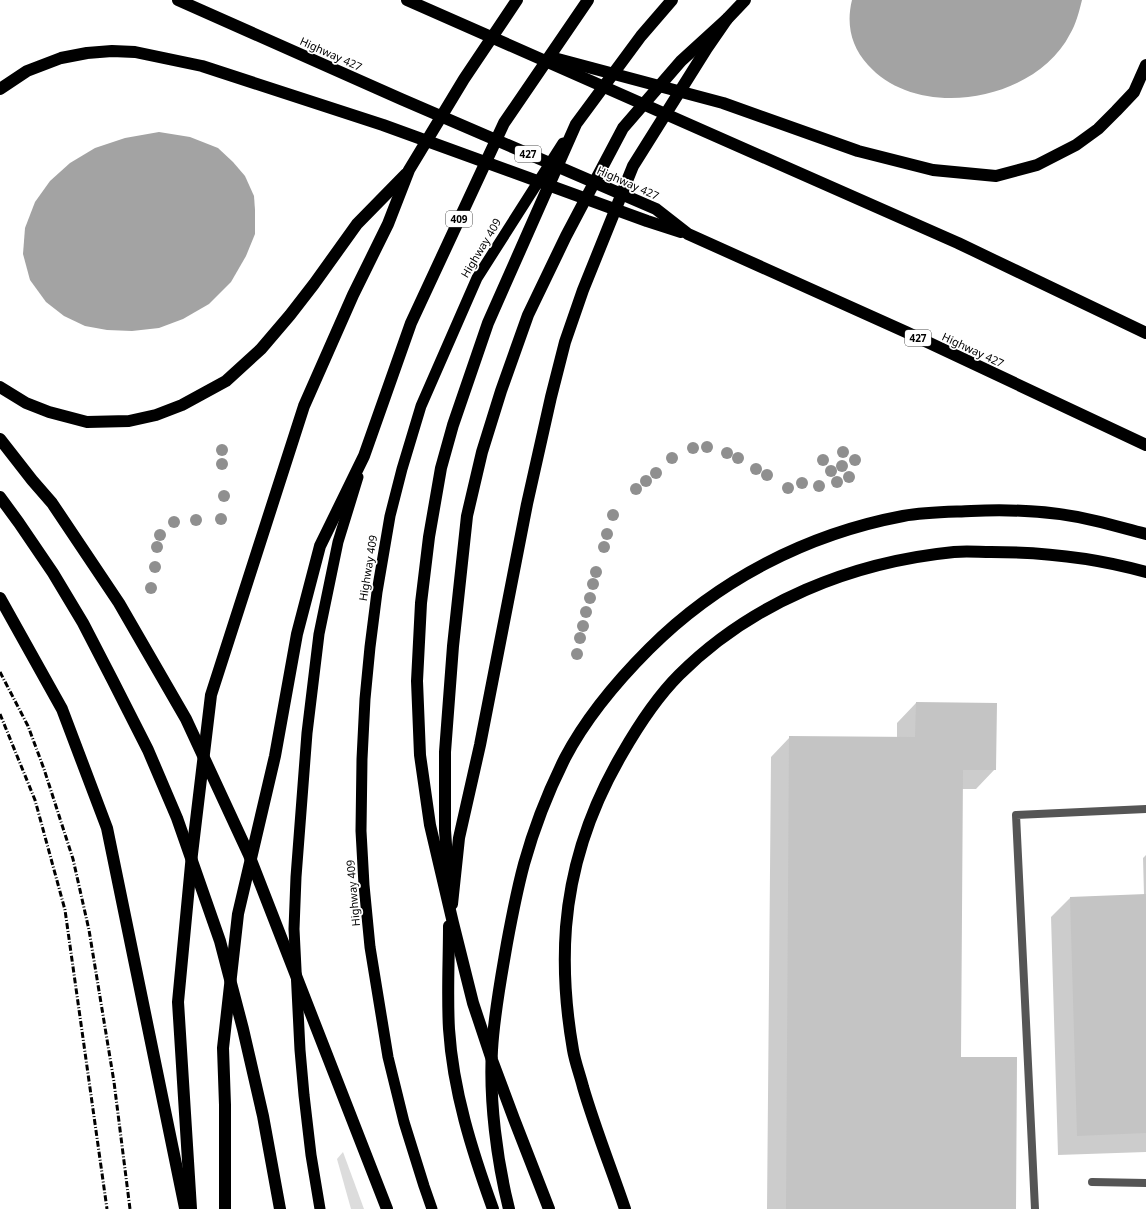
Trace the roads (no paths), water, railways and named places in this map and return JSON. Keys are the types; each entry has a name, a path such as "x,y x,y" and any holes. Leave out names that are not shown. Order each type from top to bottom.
{"highway":[{"name":"Highway 427","path":"178,0 400,99 656,209 688,234 906,332 1146,445"},
{"path":"407,0 958,243 1146,333"},
{"path":"191,1209 178,1002 192,854 211,695 304,406 353,295 388,224 409,170 464,79 517,0"},
{"name":"409","path":"364,456 411,323 504,124 588,0"},
{"name":"Highway 409","path":"432,1209 404,1122 388,1058 370,947 364,885 361,831 362,758 365,699 377,592 390,516 402,469 424,399 476,278 576,124 641,36 672,0"},
{"path":"453,923 445,830 446,732 453,646 467,516 482,452 501,391 528,315 566,236 623,128 680,60 727,19 745,0"},
{"path":"493,1209 466,1126 453,1064 449,1030 448,992 450,922 459,838 480,745 527,504 551,397 568,334 583,290 633,166 707,48 727,19"},
{"path":"516,48 723,103 858,151 933,170 996,176 1037,165 1076,145 1098,128 1134,92 1146,65"},
{"path":"0,89 28,71 60,58 87,53 112,51 135,52 202,66 383,125 647,221 688,234"},
{"path":"549,1209 514,1119 473,1003 453,923 430,825 420,755 418,681 421,603 429,537 441,468 452,425 488,323 576,124"},
{"path":"0,387 26,403 50,412 88,422 129,420 156,415 182,405 226,381 260,349 300,303 357,224 409,170"},
{"path":"0,439 52,503 119,603 186,719 249,855 386,1207"},
{"path":"225,1209 225,1105 223,1048 238,914 275,756 297,634 320,546 364,456"},
{"path":"320,1209 311,1155 300,1050 294,929 297,870 307,733 319,634 338,542 364,456"},
{"path":"0,497 53,573 83,623 148,750 180,825 220,941 243,1029 263,1116 280,1209"},
{"path":"509,1209 495,1129 492,1090 492,1052 502,969 518,888 524,863 538,820 566,756 608,694 634,664 690,612 734,581 794,549 844,530 874,522 937,512 1000,509 1054,514 1095,520 1146,534"},
{"path":"625,1209 587,1101 574,1053 567,1012 566,928 571,888 580,847 593,811 610,774 632,735 655,703 678,676 705,651 730,632 780,601 847,573 912,557 957,552 1016,552 1073,557 1146,572"},
{"path":"0,598 62,709 107,828 185,1209"}],"lane":[{"path":"1035,1209 1016,815 1146,808"},
{"path":"1092,1182 1146,1183"}],"railway":[{"path":"0,672 28,726 44,769 73,859 89,930 114,1082 130,1209"},
{"path":"0,714 35,800 65,910 107,1209"}]}
